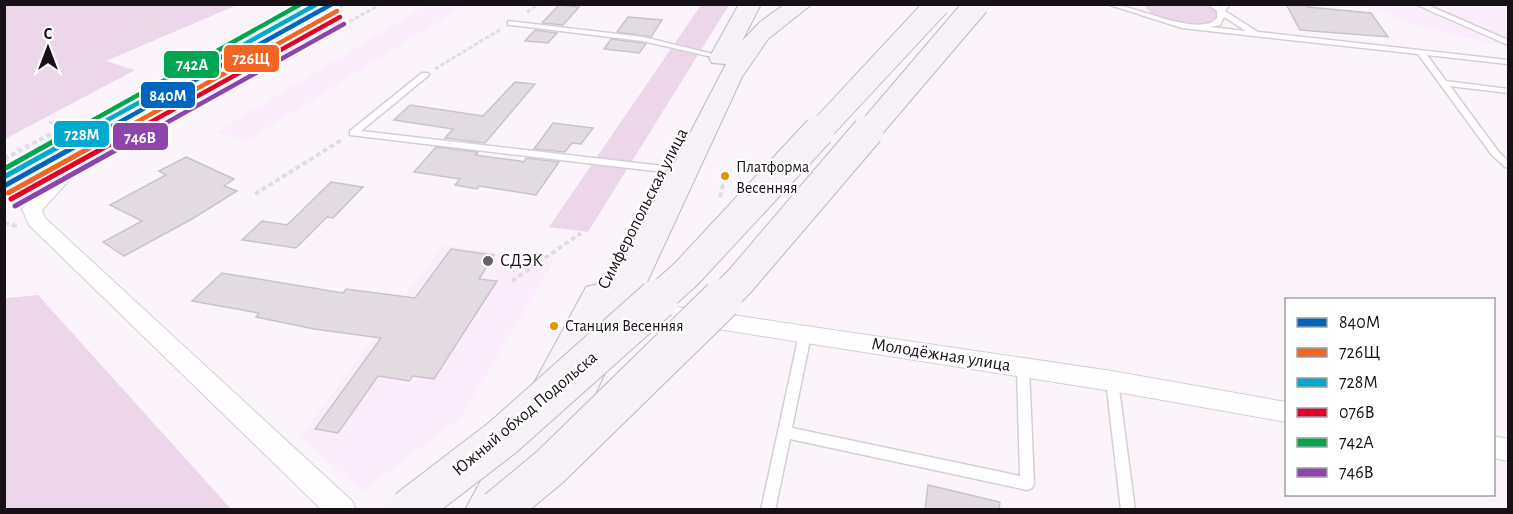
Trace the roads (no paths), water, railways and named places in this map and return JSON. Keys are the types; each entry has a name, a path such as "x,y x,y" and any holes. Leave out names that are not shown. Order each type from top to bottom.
{"main road":[{"name":"Симферопольская улица","path":"520,510 663,169 750,4"},
{"name":"Симферопольская улица","path":"487,510 607,304 730,77 753,40 776,19 802,4"},
{"name":"Южный обход Подольска","path":"408,510 502,438 686,274 938,4"},
{"path":"498,510 550,467 740,281 977,4"}],"street":[{"path":"63,168 32,209 36,221 342,510"},
{"name":"Молодёжная улица","path":"607,304 1112,381 1285,412"}],"lane":[{"path":"1110,4 1182,26 1509,62"},
{"path":"1140,4 1146,14 1156,19"},
{"path":"1211,4 1243,27 1278,38"},
{"path":"1220,12 1227,4"},
{"path":"1418,4 1509,43"},
{"path":"1182,26 1209,26 1221,18 1220,12"},
{"path":"511,23 643,39 721,57"},
{"path":"1422,54 1495,153 1509,165"},
{"path":"424,75 353,133 663,169"},
{"path":"1445,83 1509,91"},
{"path":"768,510 805,335"},
{"path":"784,432 1027,484 1023,368"},
{"path":"1112,381 1128,510"}],"place":[{"name":"Платформа Весенняя","path":"725,176"},
{"name":"СДЭК","path":"488,261"},
{"name":"Станция Весенняя","path":"554,326"}]}
